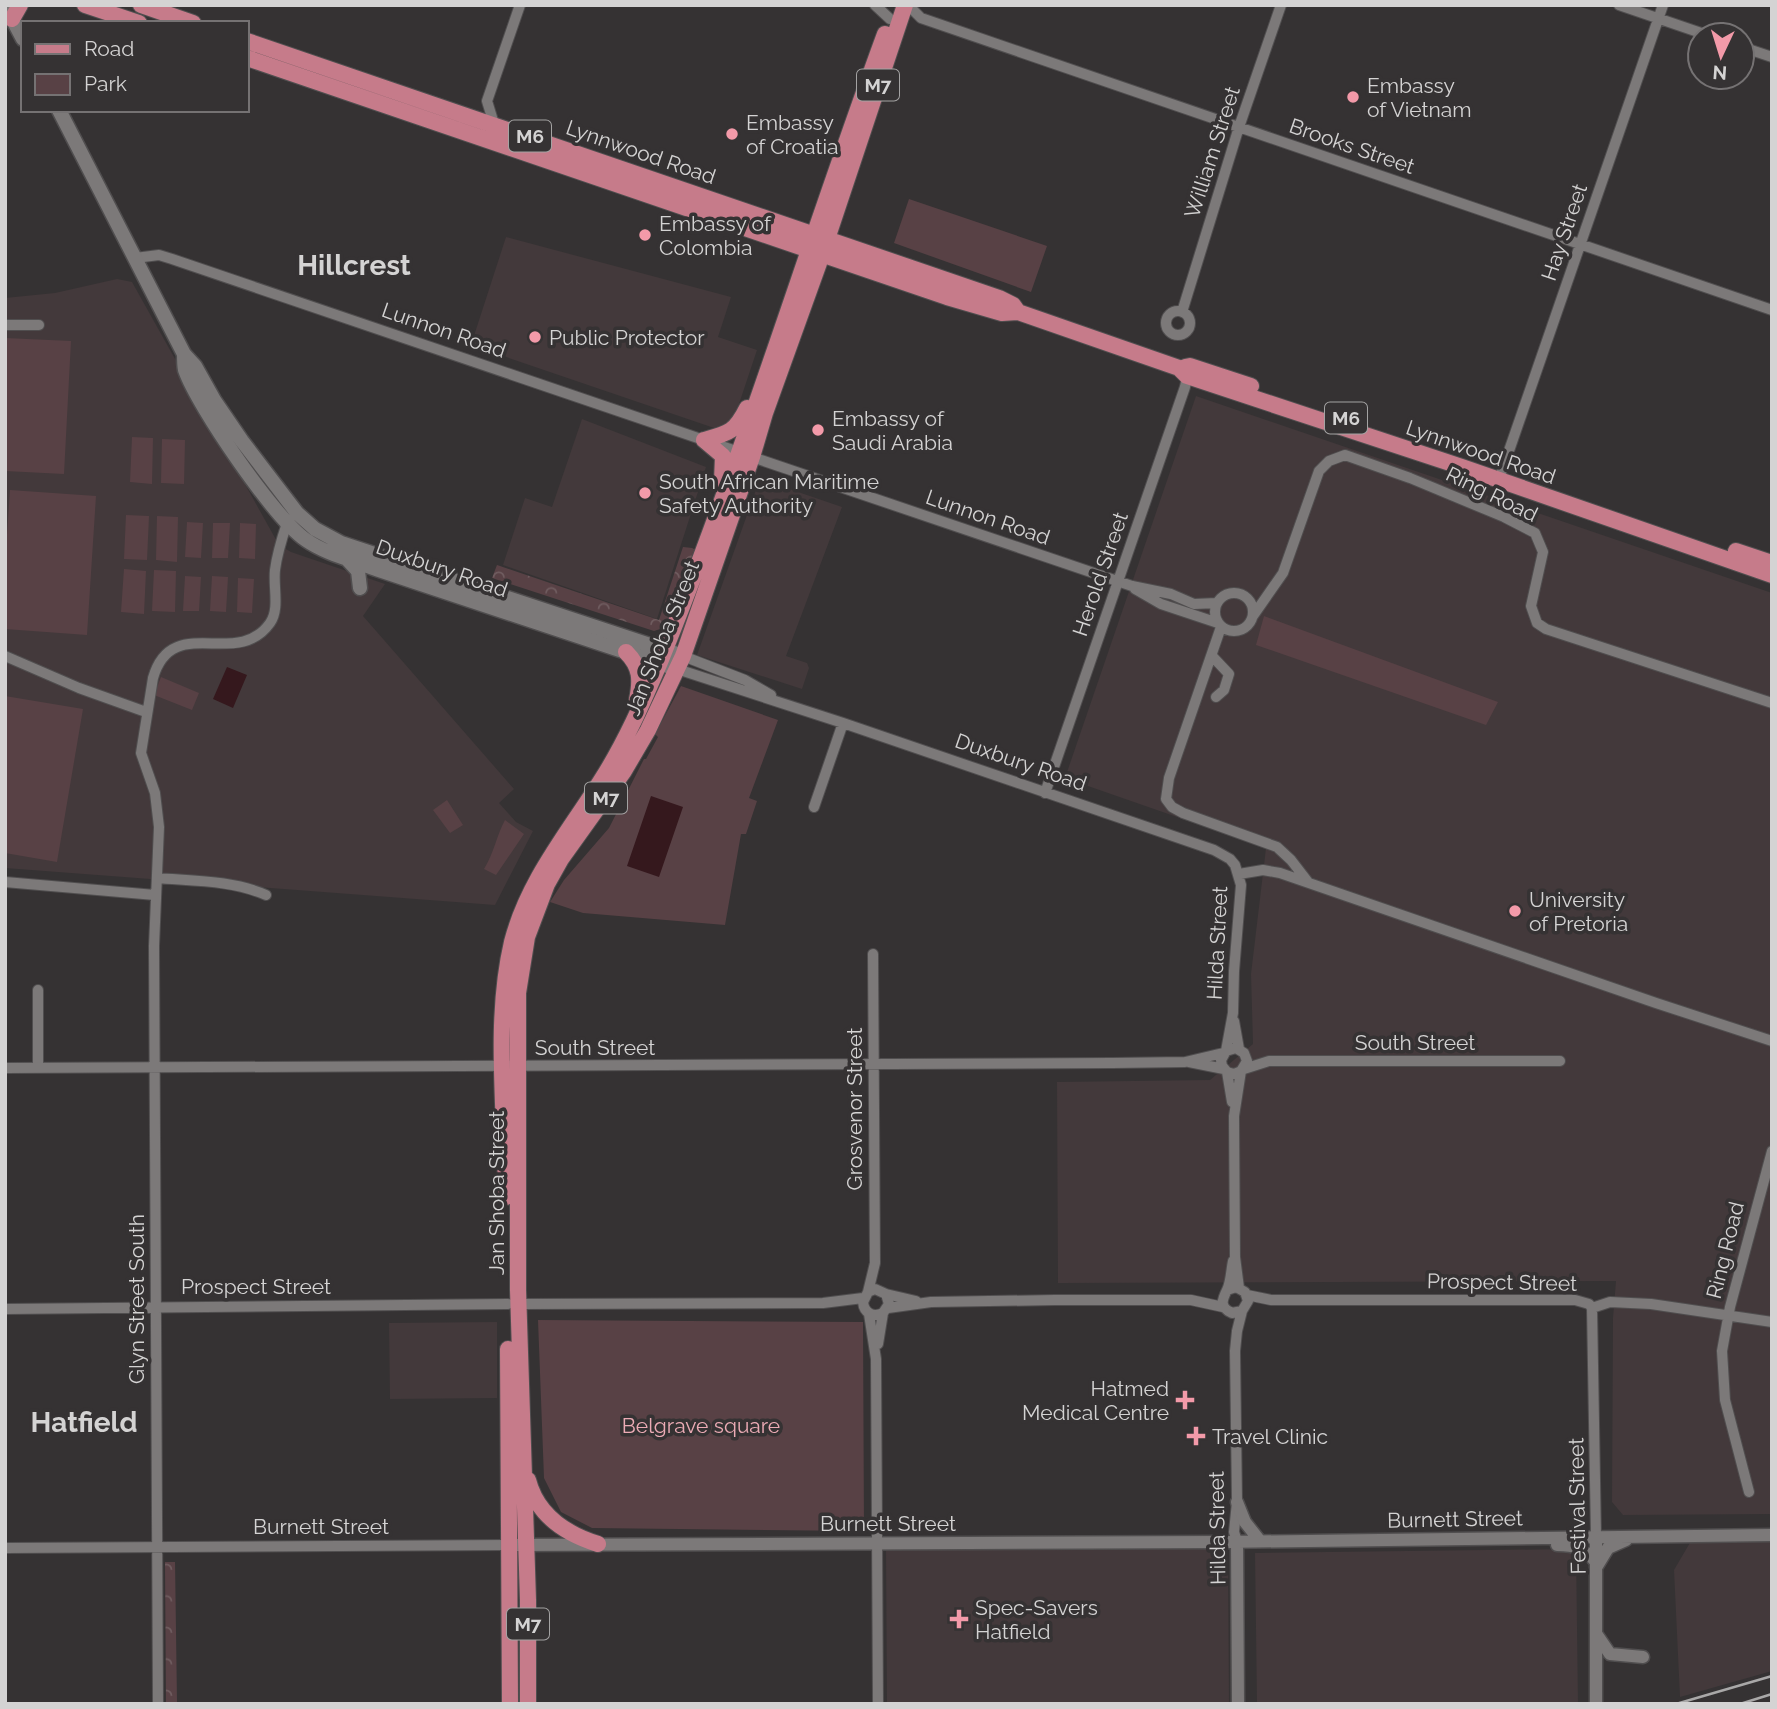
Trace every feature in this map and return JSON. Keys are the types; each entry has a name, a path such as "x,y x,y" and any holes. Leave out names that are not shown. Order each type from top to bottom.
{"main road":[{"path":"85,5 133,21"},
{"path":"154,21 143,15 142,5 187,21"},
{"name":"Jan Shoba Street","path":"746,455 765,413 820,236 894,16 907,5"},
{"path":"13,10 21,34"},
{"name":"Lynnwood Road","path":"248,41 999,298 1013,305 1018,312"},
{"name":"Lynnwood Road","path":"248,58 992,311 1018,312 1772,575"},
{"name":"Duxbury Road","path":"60,112 184,354 195,366 214,400 243,441 297,513 315,529 329,537 680,662"},
{"name":"Jan Shoba Street","path":"511,1067 520,976 527,937 536,909 561,859 631,761 680,662 746,455 760,389 815,252"},
{"name":"Duxbury Road","path":"184,354 186,372 232,450 287,523 306,541 376,569 626,652 662,656"},
{"name":"Lynnwood Road","path":"1185,370 1502,471 1772,563"},
{"path":"704,440 733,430 760,389"},
{"path":"704,440 723,456 721,504"},
{"path":"721,504 729,494 746,455"},
{"name":"Jan Shoba Street","path":"527,1704 518,1545 511,1067 505,982 520,917 554,848 603,779 632,723 662,656 721,504"},
{"path":"329,537 338,545 369,558 376,569 399,566 426,571"},
{"path":"346,558 358,571 360,588"},
{"path":"626,652 636,662 640,676 632,723"},
{"name":"Jan Shoba Street","path":"510,1704 523,1457 513,1304"},
{"path":"523,1457 533,1494 544,1512 568,1532 598,1544"}],"street":[{"path":"494,124 487,101 520,5"},
{"path":"875,5 894,16 921,18"},
{"name":"Brooks Street","path":"907,5 921,18 1772,310"},
{"name":"William Street","path":"1182,312 1239,127 1281,5"},
{"path":"1619,5 1686,28"},
{"name":"Hay Street","path":"1502,471 1663,5"},
{"path":"467,115 487,101"},
{"name":"Lunnon Road","path":"135,258 159,255 172,259 1132,586 1171,594 1194,604 1217,603"},
{"path":"5,325 39,325"},
{"name":"Herold Street","path":"1045,793 1185,387 1185,370"},
{"name":"Ring Road","path":"1253,616 1283,573 1319,471 1329,461 1345,455 1410,478 1504,517 1535,533 1543,552 1531,606 1537,623 1546,629 1772,703"},
{"name":"Glyn Street South","path":"158,1704 155,895 159,839 157,807 141,752 146,712 156,668 166,653 189,643 237,644 268,626 275,613 274,572 287,523"},
{"name":"Lunnon Road","path":"1132,586 1161,604 1219,625"},
{"path":"1269,592 1259,595 1228,594 1217,603 1214,613 1219,625 1212,656 1168,778 1166,794 1168,804 1184,813 1277,847 1308,882"},
{"path":"1219,625 1231,631 1241,630 1250,623 1253,616 1252,604 1243,595"},
{"path":"5,656 79,688 146,712"},
{"path":"1212,656 1228,674 1224,690 1216,697"},
{"name":"Duxbury Road","path":"680,662 745,680 781,702 1214,850 1230,859 1239,874"},
{"path":"814,807 844,723"},
{"path":"1239,874 1272,871 1308,882 1772,1041"},
{"name":"Hilda Street","path":"1224,1052 1233,1013 1240,901 1239,874"},
{"path":"157,878 233,885 266,895"},
{"path":"5,883 155,895"},
{"name":"Grosvenor Street","path":"873,954 875,1263 866,1303 876,1359 878,1704"},
{"path":"38,990 38,1068"},
{"name":"Hilda Street","path":"1233,1013 1242,1051"},
{"path":"1192,1300 1235,1313 1244,1310 1248,1301 1235,1257 1234,1116 1226,1071 1221,1060 1224,1052 1232,1048 1242,1051 1247,1061 1234,1116"},
{"name":"South Street","path":"1242,1051 1269,1061"},
{"name":"South Street","path":"1185,1062 1224,1052"},
{"name":"South Street","path":"1243,1070 1269,1061 1560,1061"},
{"name":"South Street","path":"5,1068 1185,1062 1226,1071"},
{"path":"1226,1071 1234,1074 1243,1070"},
{"name":"Ring Road","path":"1772,1151 1728,1315 1772,1322"},
{"path":"1226,1309 1225,1292 1235,1257"},
{"name":"Grosvenor Street","path":"875,1263 889,1301 876,1359"},
{"path":"931,1302 875,1289 866,1303 885,1310 931,1302 1192,1300 1225,1292 1233,1287 1243,1291"},
{"name":"Prospect Street","path":"1243,1291 1271,1300 1575,1300 1589,1304 1592,1308 1610,1302 1651,1304 1728,1315"},
{"name":"Prospect Street","path":"1244,1310 1271,1300"},
{"name":"Prospect Street","path":"5,1309 866,1303"},
{"name":"Festival Street","path":"1592,1308 1596,1704"},
{"name":"Hilda Street","path":"1226,1309 1235,1351"},
{"name":"Hilda Street","path":"1238,1704 1237,1541 1234,1532 1237,1502 1235,1351 1237,1331 1244,1310"},
{"path":"1728,1315 1722,1351 1724,1387 1732,1432 1749,1492"},
{"path":"1237,1502 1245,1522 1260,1541"},
{"name":"Burnett Street","path":"5,1548 1260,1541 1772,1535"},
{"path":"1486,1538 1506,1544 1575,1545 1583,1549 1596,1564 1608,1548 1636,1537"},
{"path":"1597,1634 1610,1654 1643,1657"}],"shaded area":[{"path":"506,237 731,297 718,337 757,350 732,425 720,430 471,345"},
{"path":"117,279 132,282 279,545 291,552 385,584 363,616 514,789 499,803 516,822 533,831 495,905 5,868 5,298 55,293"},
{"name":"University of Pretoria","path":"1196,396 1772,593 1772,1514 1623,1515 1612,1502 1613,1318 1616,1281 1058,1283 1057,1082 1210,1080 1253,1044 1251,974 1266,848 1065,778"},
{"path":"582,419 706,467 657,619 503,565 525,498 552,507"},
{"path":"766,481 842,507 786,656 807,663 809,668 802,689 697,655 757,487"},
{"path":"227,667 247,675 233,708 213,699"},
{"path":"651,796 683,807 659,877 627,866"},
{"path":"497,1322 497,1398 390,1399 389,1323"},
{"path":"1772,1540 1772,1671 1680,1697 1674,1570 1691,1541"},
{"path":"1228,1549 1229,1704 887,1704 886,1550"},
{"path":"1576,1549 1578,1704 1257,1704 1255,1553"}],"green space":[{"path":"909,199 1047,246 1031,292 894,243"},
{"path":"5,338 71,341 64,474 5,471"},
{"path":"132,437 153,438 152,484 130,482"},
{"path":"162,439 185,440 184,484 161,483"},
{"path":"10,490 96,496 87,635 5,629 5,564"},
{"path":"126,515 149,516 147,560 124,559"},
{"path":"157,516 178,517 177,562 156,560"},
{"path":"187,522 203,523 201,558 185,557"},
{"path":"213,523 230,523 228,558 212,558"},
{"path":"240,523 256,524 255,559 239,558"},
{"path":"683,547 698,551 666,627 654,631 492,578 497,565 659,620"},
{"path":"124,569 146,571 144,614 121,612"},
{"path":"154,570 176,571 175,612 152,611"},
{"path":"185,576 201,577 199,611 183,611"},
{"path":"212,576 228,577 226,612 210,611"},
{"path":"238,578 254,579 252,613 237,612"},
{"path":"1264,616 1498,702 1486,725 1256,645"},
{"path":"161,677 199,693 192,710 154,695"},
{"path":"681,686 778,720 749,798 757,801 746,834 741,834 725,925 583,913 550,902 564,880 609,828 658,737 655,734"},
{"path":"5,696 83,709 57,862 5,853"},
{"path":"447,800 463,825 450,833 433,810"},
{"path":"505,820 524,834 496,875 484,869"},
{"name":"Belgrave square","path":"538,1320 863,1322 864,1531 592,1528 561,1512 544,1478"},
{"path":"165,1562 175,1562 177,1704 166,1704"}],"railway":[{"path":"1676,1704 1772,1676"},
{"path":"1740,1704 1772,1694"}],"place":[{"name":"Embassy of Vietnam","path":"1353,97"},
{"name":"Embassy of Croatia","path":"732,134"},
{"name":"Embassy of Colombia","path":"645,235"},
{"name":"Public Protector","path":"535,337"},
{"name":"Embassy of Saudi Arabia","path":"818,430"},
{"name":"South African Maritime Safety Authority","path":"645,493"},
{"name":"University of Pretoria","path":"1515,911"},
{"name":"Hatmed Medical Centre","path":"1185,1400"},
{"name":"Travel Clinic","path":"1196,1436"},
{"name":"Spec-Savers Hatfield","path":"959,1619"}],"district":[{"name":"Hillcrest","path":"354,265"},
{"name":"Hatfield","path":"84,1422"}]}
